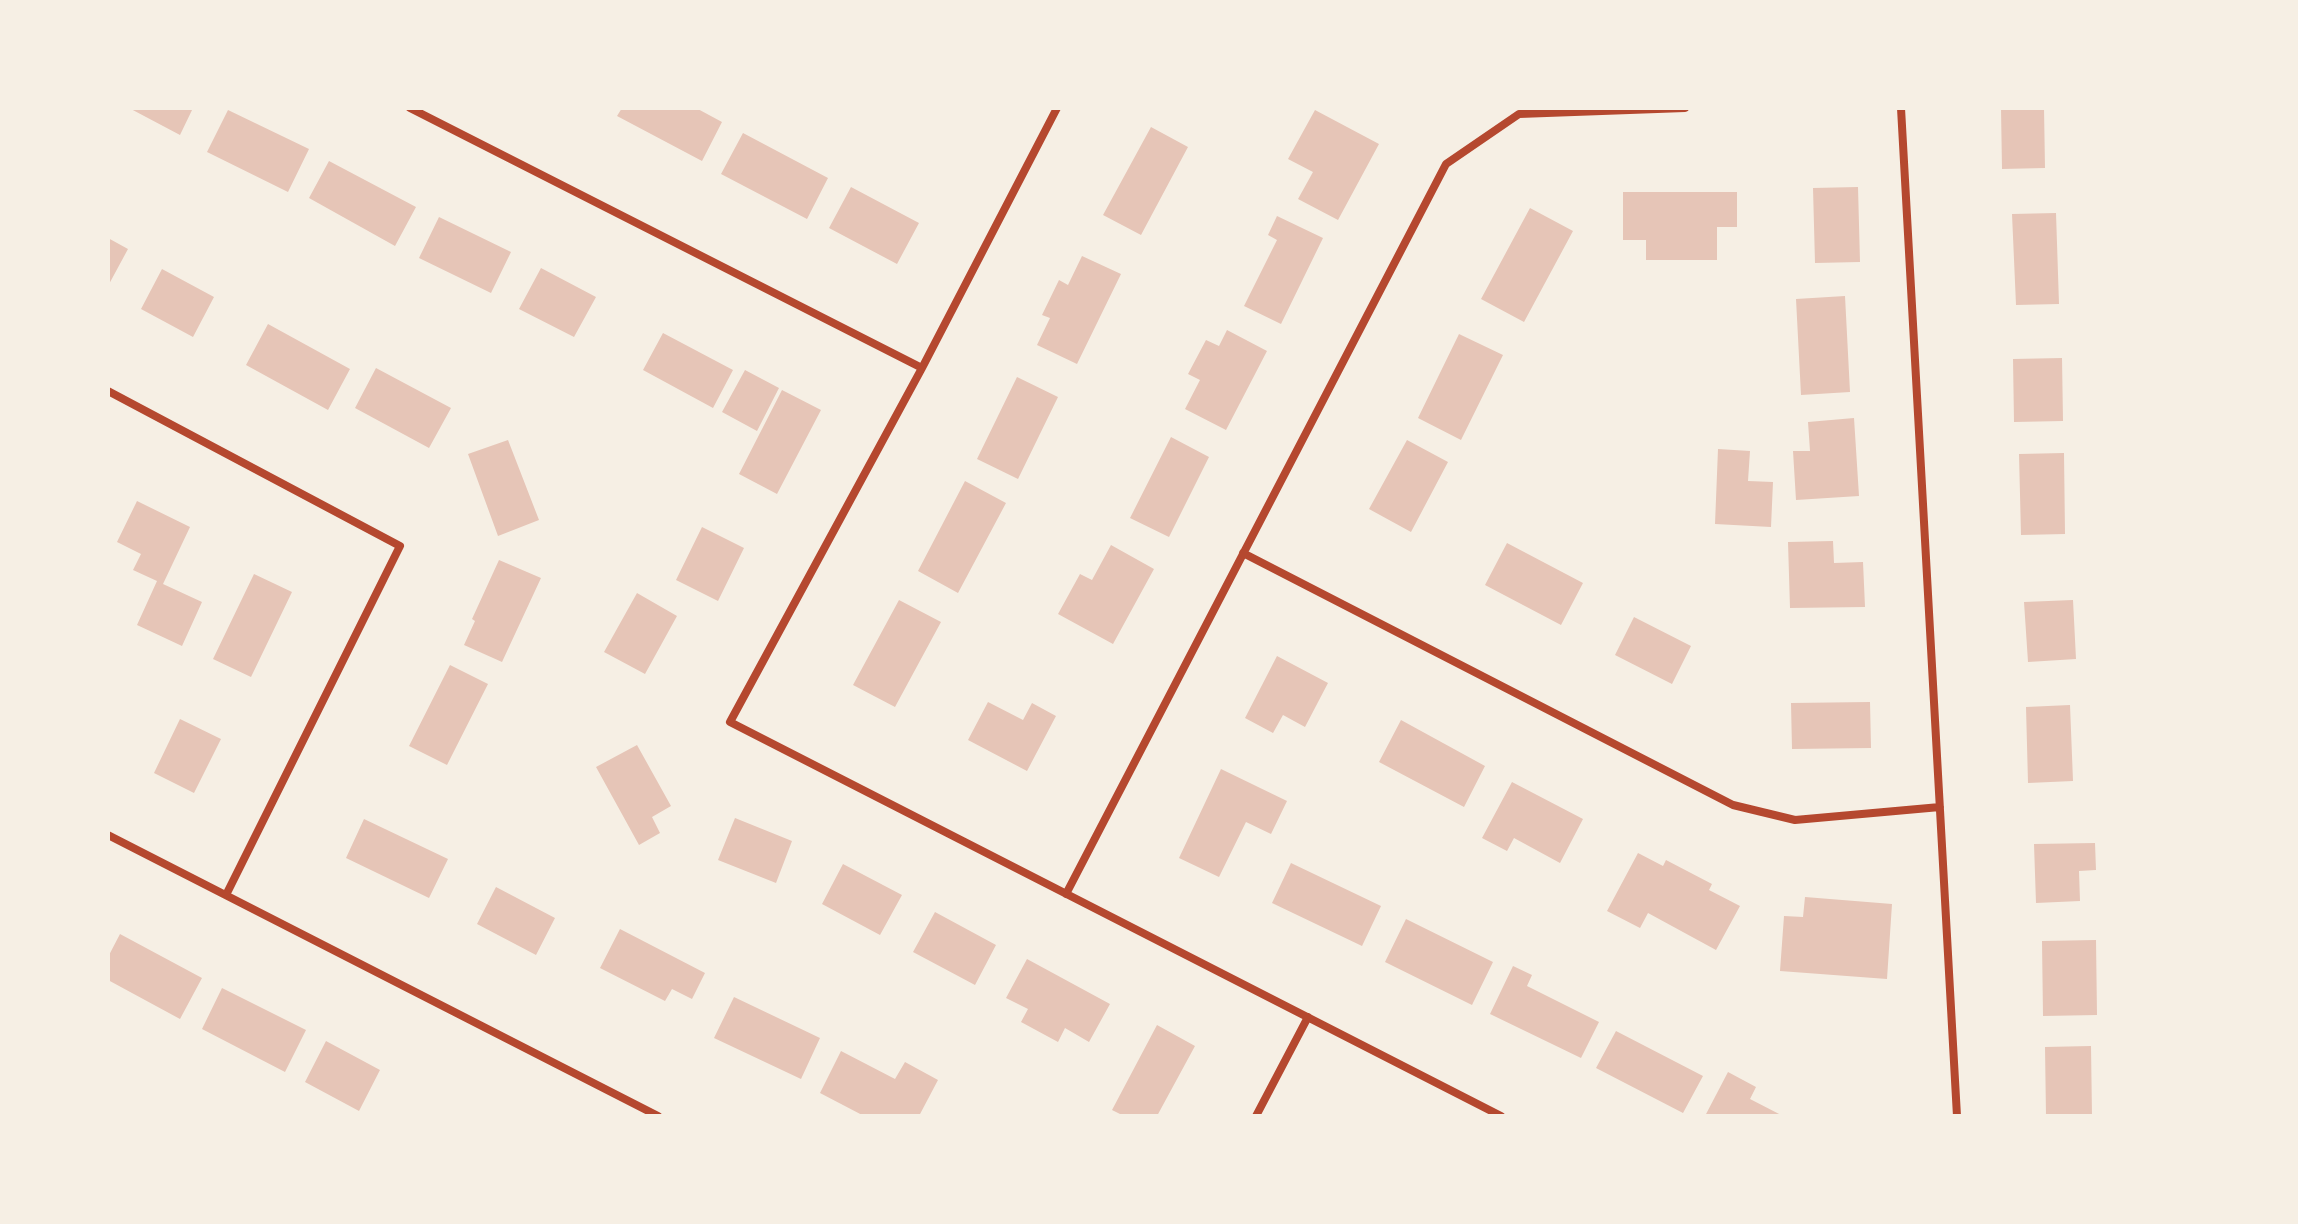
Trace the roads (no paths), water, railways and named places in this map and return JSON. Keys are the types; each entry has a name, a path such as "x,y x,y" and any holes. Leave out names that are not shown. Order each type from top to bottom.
{"street":[{"path":"410,108 922,368"},
{"path":"1057,108 922,368 730,722 1501,1116"},
{"path":"1066,894 1446,164 1519,114 1685,108"},
{"path":"1901,108 1957,1116"},
{"path":"108,391 400,546 226,895"},
{"path":"1243,553 1733,805 1795,820 1940,807"},
{"path":"108,835 658,1116"},
{"path":"1256,1116 1308,1017"}]}
